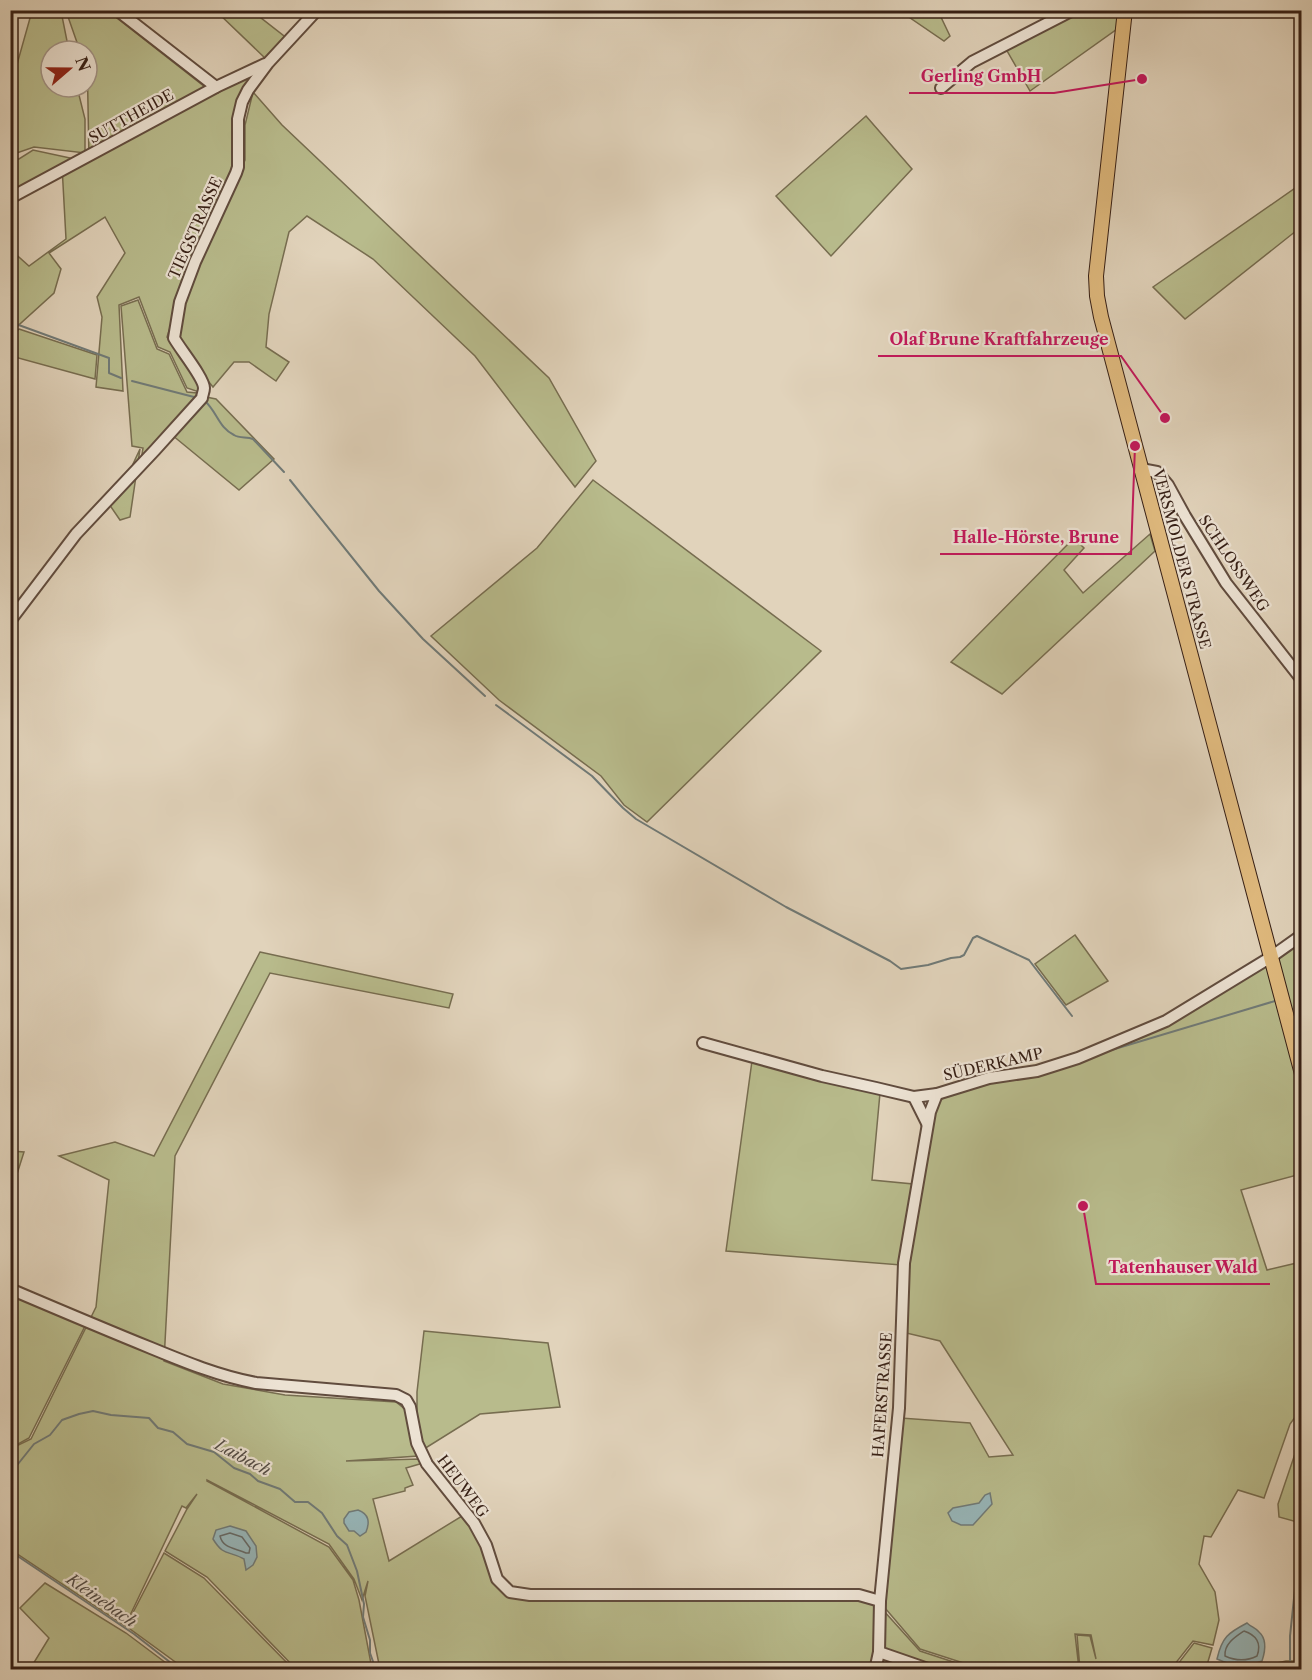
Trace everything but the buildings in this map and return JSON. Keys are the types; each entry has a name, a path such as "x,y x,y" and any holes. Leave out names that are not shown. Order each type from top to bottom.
{"main road":[{"name":"VERSMOLDER STRASSE","path":"1125,10 1096,276 1097,296 1302,1074"}],"street":[{"path":"117,10 216,87"},
{"name":"TIEGSTRASSE","path":"10,621 76,534 202,398 204,388 201,377 174,338 180,302 195,262 236,173 238,119 242,102 268,63 317,10"},
{"path":"940,88 972,62 1073,10"},
{"name":"SUTTHEIDE","path":"10,198 216,87 268,63"},
{"name":"SCHLOSSWEG","path":"1141,469 1157,472 1168,484 1226,583 1302,680"},
{"name":"SÜDERKAMP","path":"703,1043 822,1076 914,1097 937,1094 989,1078 1038,1071 1078,1058 1167,1021 1271,957 1302,935"},
{"name":"HAFERSTRASSE","path":"875,1668 879,1652 880,1601 899,1408 904,1263 927,1124 937,1094"},
{"path":"914,1097 927,1124"},
{"name":"HEUWEG","path":"10,1289 97,1327 234,1379 256,1383 396,1395 406,1400 411,1407 417,1443 427,1464 474,1523 486,1545 497,1579 510,1592 530,1595 859,1595 880,1601"},
{"path":"879,1652 931,1670"}],"green space":[{"path":"32,11 61,11 67,39 39,39 39,99 80,99 85,119 85,153 34,147 11,155 11,78"},
{"path":"66,11 108,11 210,91 255,73 246,88 237,160 191,261 167,337 198,379 199,392 187,388 170,352 158,347 139,297 119,305 123,391 96,387 102,317 97,297 125,253 105,217 49,253 61,269 54,293 11,332 11,250 29,266 66,239 62,166 11,194 11,159 19,159 33,150 70,158 89,159 88,99 99,99 99,39 76,39"},
{"path":"216,11 252,11 284,36 285,41 266,59"},
{"path":"900,11 938,11 950,36 944,41"},
{"path":"1083,11 1118,11 1117,29 1030,91 1006,49"},
{"path":"253,92 282,125 549,378 596,461 575,487 475,356 373,259 307,216 289,232 269,314 266,347 289,362 276,381 249,362 234,362 213,387 176,338 183,302 245,160 245,125"},
{"path":"866,116 912,169 831,256 776,196"},
{"path":"1301,184 1301,227 1185,319 1153,287"},
{"path":"138,300 157,349 169,354 187,392 197,393 191,405 141,460 143,448 132,446 121,306"},
{"path":"19,329 97,355 95,379 11,356 11,337"},
{"path":"206,397 216,399 274,459 239,490 172,435"},
{"path":"140,449 130,517 120,520 109,504 129,482 133,464"},
{"path":"593,480 821,651 647,822 624,805 601,776 499,700 431,636 537,548"},
{"path":"1150,534 1155,551 1002,694 951,662 1074,538 1084,548 1064,570 1083,593"},
{"path":"1075,935 1108,981 1066,1005 1035,964"},
{"path":"1301,941 1301,1174 1241,1190 1267,1270 1301,1262 1301,1409 1290,1424 1264,1498 1238,1490 1211,1537 1204,1536 1199,1564 1215,1592 1219,1620 1213,1645 1193,1641 1171,1669 1080,1669 1077,1635 1090,1636 1096,1659 1091,1635 1075,1634 1079,1669 982,1669 920,1649 885,1608 901,1418 970,1423 989,1457 1013,1455 940,1341 902,1332 911,1255 931,1137 931,1120 942,1096 991,1080 1088,1057 1263,966 1268,968 1279,956"},
{"path":"260,952 453,994 449,1008 270,973 175,1156 164,1361 223,1384 285,1395 396,1402 406,1410 418,1456 346,1461 420,1459 423,1463 406,1468 413,1485 405,1488 405,1491 373,1499 389,1561 462,1516 482,1543 500,1587 511,1598 859,1598 871,1601 876,1608 877,1615 874,1650 867,1670 380,1669 365,1596 368,1581 362,1600 354,1579 329,1544 207,1480 329,1547 353,1580 372,1669 296,1669 207,1577 165,1551 197,1494 186,1508 182,1506 125,1626 10,1549 10,1449 31,1439 96,1307 109,1180 59,1156 115,1142 154,1156"},
{"path":"752,1061 880,1093 872,1180 913,1184 901,1265 726,1251"},
{"path":"10,1151 24,1152 11,1193"},
{"path":"11,1291 85,1326 29,1438 11,1448"},
{"path":"424,1331 548,1343 560,1407 480,1414 424,1449 417,1420 417,1392"},
{"path":"1301,1436 1301,1517 1297,1522 1279,1517 1278,1504"},
{"path":"164,1553 204,1578 293,1669 185,1669 126,1626"},
{"path":"45,1583 126,1633 174,1669 30,1669 49,1638 20,1608"},
{"path":"883,1610 920,1651 975,1669 878,1670 883,1660"},
{"path":"1194,1643 1212,1648 1207,1665 1229,1669 1174,1669"},
{"path":"1286,1661 1301,1661 1301,1669 1255,1669 1268,1665"}],"water":[{"path":"990,1493 992,1504 973,1525 961,1525 952,1521 948,1513 953,1508 979,1503 985,1495"},
{"path":"358,1510 366,1516 368,1522 366,1532 360,1536 354,1531 349,1531 344,1523 349,1512"},
{"path":"230,1526 246,1531 256,1546 257,1557 253,1565 246,1570 244,1559 223,1551 213,1539 216,1530"},
{"path":"1247,1623 1262,1635 1264,1650 1262,1661 1239,1666 1217,1659 1227,1636"}],"waterway":[{"path":"10,325 16,324 109,358 109,373 121,378"},
{"path":"132,381 194,397"},
{"path":"205,401 229,432 239,437 253,439 284,472"},
{"path":"290,480 379,591 423,639 485,696"},
{"path":"496,705 592,776 636,819 786,907 890,961 901,969 960,957 964,955 973,938 977,936 1029,960 1072,1016"},
{"path":"1296,995 1302,992"},
{"path":"1108,1051 1275,1001"},
{"name":"Laibach","path":"10,1474 34,1444 50,1435 62,1420 93,1411 149,1418 158,1428 173,1432 187,1444 214,1452 234,1468 250,1474 258,1481 280,1489 295,1502 308,1502 322,1513 337,1536 347,1545 357,1571 364,1604 363,1617 376,1670"},
{"name":"Laibach","path":"1290,1668 1290,1636 1302,1523"},
{"name":"Kleinebach","path":"10,1551 134,1634 180,1670"},
{"name":"Laibach","path":"1290,1668 1302,1664"},
{"name":"Laibach","path":"786,1670 792,1665 807,1666 812,1670"},
{"name":"Laibach","path":"847,1670 860,1665 872,1668"}],"place":[{"name":"Gerling GmbH","path":"1142,79"},
{"name":"Olaf Brune Kraftfahrzeuge","path":"1165,418"},
{"name":"Halle-Hörste, Brune","path":"1135,446"},
{"name":"Tatenhauser Wald","path":"1083,1206"}]}
